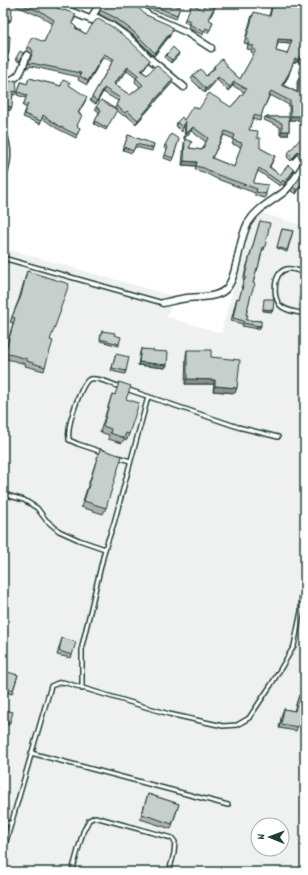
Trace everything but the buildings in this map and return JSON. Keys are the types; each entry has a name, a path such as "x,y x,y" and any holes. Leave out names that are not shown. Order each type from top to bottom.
{"street":[{"path":"50,3 92,20 97,18 112,26 130,39 150,59 184,87"},
{"path":"92,20 93,14 100,3"},
{"path":"134,3 148,15 186,32 211,48"},
{"path":"3,82 16,79 21,73 27,55"},
{"path":"3,133 8,158 3,177"},
{"path":"163,303 187,298 202,297 226,290 231,280 241,238 249,222 257,212 285,191 305,163"}],"lane":[{"path":"3,258 163,303"},
{"path":"305,273 286,269 282,271 277,278 275,285 275,292 280,305 286,309 305,314"},
{"path":"108,454 69,440 69,431 81,391 86,382 90,379 99,380 238,427 278,437"},
{"path":"82,688 82,646 105,549 114,523 148,397"},
{"path":"115,456 130,461"},
{"path":"3,494 24,500 37,508 46,520 59,531 105,549"},
{"path":"3,852 51,686 58,682 63,682 169,714 223,726 238,725 249,718 294,646 302,611 302,591 305,577"},
{"path":"31,753 228,805"},
{"path":"72,872 83,832 89,820 95,817 172,838 175,842 169,872"},
{"path":"3,821 11,824"}],"shaded area":[{"path":"255,211 305,226 305,872 3,872 3,248 173,296 167,317 221,333"}]}
